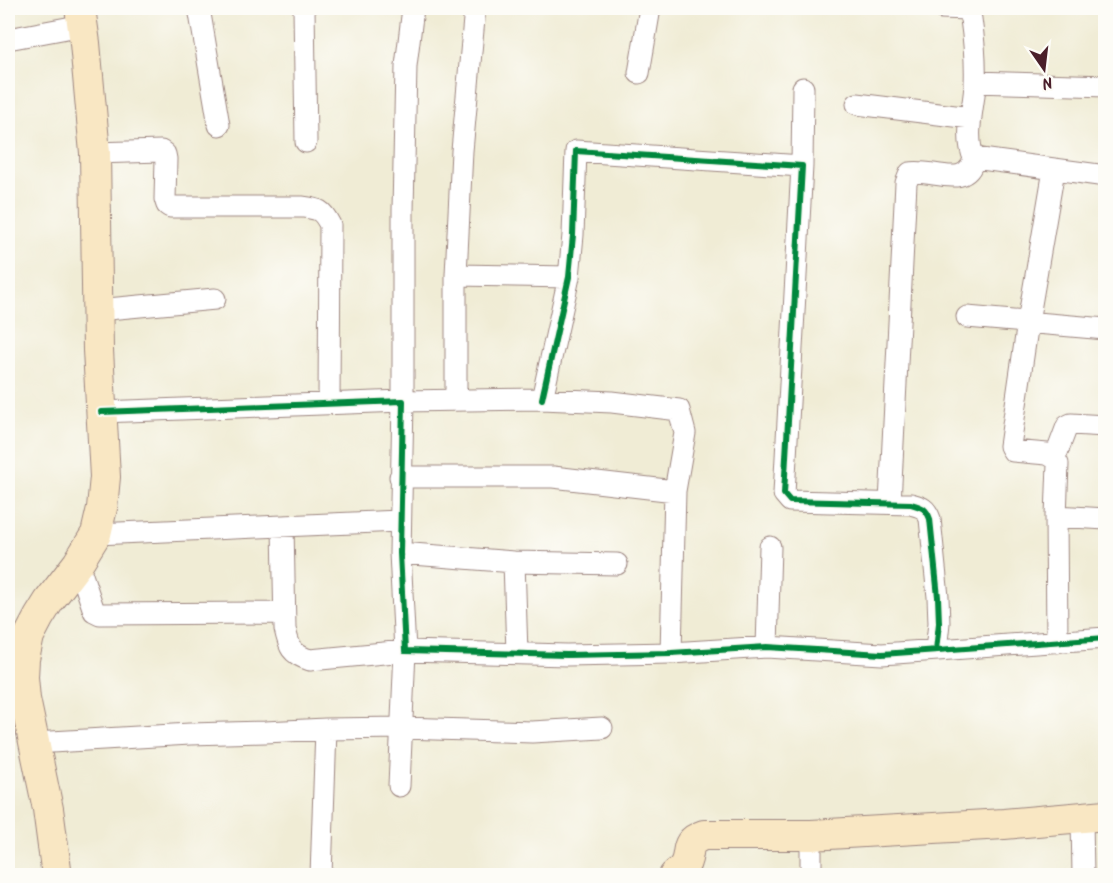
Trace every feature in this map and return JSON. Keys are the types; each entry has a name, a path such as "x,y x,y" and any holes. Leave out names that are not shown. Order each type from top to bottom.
{"street":[{"path":"199,8 219,125"},
{"path":"304,8 306,142"},
{"path":"399,786 405,651 400,554 403,211 406,66 413,8"},
{"path":"456,400 456,275 462,151 475,8"},
{"path":"639,73 650,8"},
{"path":"890,503 906,183 910,173 917,171 950,176 968,172 974,158 969,141 975,82 971,19 968,8 942,8"},
{"path":"8,39 81,16 95,153 97,310 104,492 96,534 78,563 48,601 16,660 48,809 57,876"},
{"path":"975,82 1106,86"},
{"path":"803,88 802,166 784,494 790,501 911,504 928,512 939,597 936,650"},
{"path":"857,104 971,118"},
{"path":"95,153 161,151 165,154 166,159 165,199 170,207 302,207 318,209 325,214 330,225 329,403"},
{"path":"542,399 569,277 576,151 802,166"},
{"path":"974,158 1106,176"},
{"path":"1054,170 1028,322 1010,447 1013,451 1047,454 1055,458 1058,464 1057,642"},
{"path":"456,275 569,277"},
{"path":"97,310 214,299"},
{"path":"966,317 1106,329"},
{"path":"101,412 329,403 542,399 612,402 680,410 685,433 675,491 670,653"},
{"path":"1055,458 1067,426 1071,424 1106,426"},
{"path":"400,477 553,477 675,491"},
{"path":"1056,516 1106,519"},
{"path":"96,534 400,521"},
{"path":"283,526 285,629 292,649 300,657 310,660 405,651 567,655 670,653 767,647 882,654 1106,638"},
{"path":"767,647 770,547"},
{"path":"400,554 514,562 617,564"},
{"path":"514,562 517,653"},
{"path":"78,563 94,611 100,614 284,613"},
{"path":"34,743 326,729 532,732 602,728"},
{"path":"321,876 326,729"},
{"path":"674,876 683,868 690,843 695,838 704,835 811,835 1094,817 1083,876"},
{"path":"811,835 811,876"}],"cycle path":[{"path":"542,399 569,277 576,151 802,166 784,494 790,501 911,504 927,512 930,519 938,597 939,623 936,650"},
{"path":"101,412 403,401 400,553 405,651 567,655 671,653 767,647 882,654 1106,638"}]}
